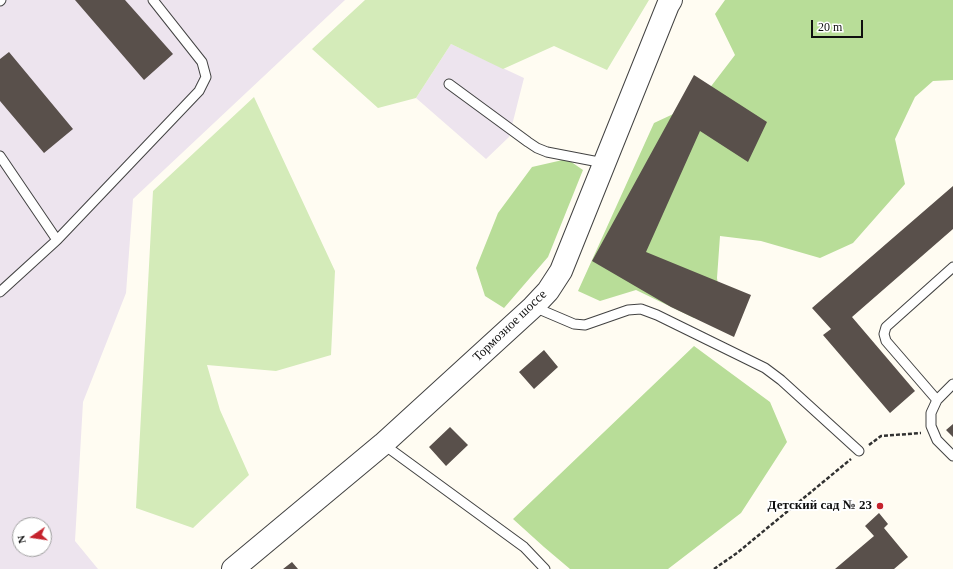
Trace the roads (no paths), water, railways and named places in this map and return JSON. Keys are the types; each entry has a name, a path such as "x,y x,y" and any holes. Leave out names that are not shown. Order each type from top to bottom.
{"street":[{"name":"Тормозное шоссе","path":"233,569 383,444 533,307 548,291 560,271 671,0"}],"lane":[{"path":"0,292 57,240 199,91 206,77 202,62 153,0"},
{"path":"448,84 537,148 547,152 604,163"},
{"path":"0,156 57,240"},
{"path":"937,400 886,342 884,334 886,327 953,267"},
{"path":"533,307 574,324 585,325 628,310 641,309 657,314 765,368 860,451"},
{"path":"953,384 937,400 931,413 931,426 937,440 953,456"},
{"path":"383,444 524,547 545,569"}],"place":[{"name":"Детский сад № 23","path":"880,506"}]}
